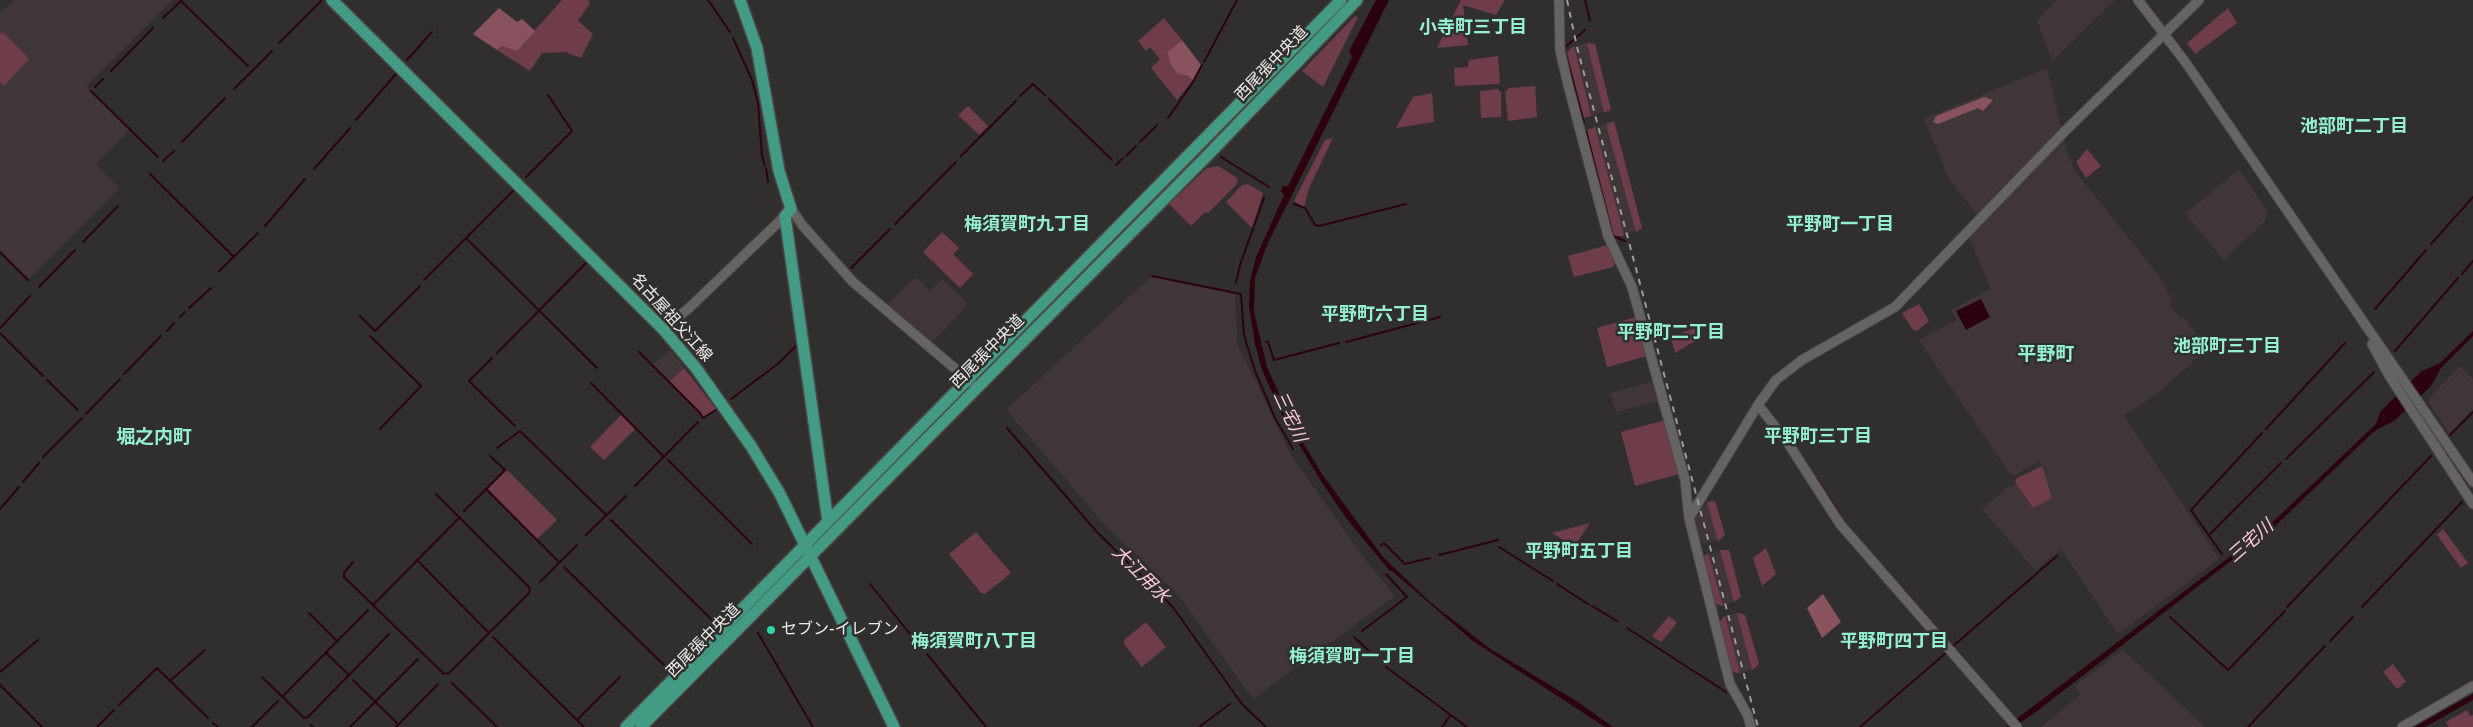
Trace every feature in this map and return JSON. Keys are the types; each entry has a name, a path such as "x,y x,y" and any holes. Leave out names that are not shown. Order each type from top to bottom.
{"main road":[{"name":"名古屋祖父江線","path":"332,0 663,329 717,396 751,446 780,494 894,727"},
{"path":"740,0 757,48 788,212 828,522"},
{"name":"西尾張中央道","path":"641,727 810,557 972,383 1341,0"},
{"name":"西尾張中央道","path":"626,727 828,522 1207,156 1357,0"}],"street":[{"path":"1559,0 1560,50 1567,81 1608,236 1634,296 1685,480 1689,518 1730,684 1747,714 1750,727"},
{"path":"2138,0 2165,33 2473,482"},
{"path":"1689,518 1769,388 1784,372 1894,308 2054,142 2199,0"},
{"path":"663,329 688,309 788,212 853,282 972,383"},
{"path":"2360,319 2398,390 2473,504"},
{"path":"1758,405 1786,440 1840,524 2017,727"},
{"path":"2402,727 2473,686"}],"shaded area":[{"path":"15,0 172,0 86,87 129,130 96,165 119,188 29,279 0,251 0,13"},
{"path":"562,0 588,0 590,3 578,21 593,34 581,58 565,52 542,53 530,71 497,50 502,46 517,50"},
{"path":"1461,0 1505,0 1496,15 1463,5 1468,45 1437,48"},
{"path":"2057,0 2115,0 2052,61 2037,20"},
{"path":"499,8 517,22 522,19 535,31 517,51 502,46 497,50 473,34"},
{"path":"2228,8 2237,23 2195,54 2187,43"},
{"path":"1355,16 1358,17 1323,87 1302,71"},
{"path":"1164,18 1182,40 1167,52 1178,74 1188,76 1193,80 1177,100 1151,68 1160,59 1150,47 1146,51 1138,41"},
{"path":"0,33 4,33 29,59 4,86 0,82"},
{"path":"1182,40 1201,65 1193,80 1188,76 1178,74 1171,65 1167,52"},
{"path":"1587,43 1595,44 1611,110 1584,118 1567,52 1574,46"},
{"path":"1587,43 1595,44 1611,110 1604,112"},
{"path":"1574,46 1591,116 1584,118 1567,52"},
{"path":"1498,56 1500,82 1498,84 1455,86 1454,68 1468,67 1469,60"},
{"path":"2045,69 2048,71 2066,150 2075,171 2160,277 2172,300 2170,306 2180,318 2185,318 2206,350 2158,393 2124,416 2219,559 2118,634 2061,549 2035,570 1982,509 2008,487 2016,484 2033,508 2052,497 2040,461 2015,475 2010,474 1919,340 1957,320 1951,310 1991,289 1969,236 1983,221 1949,179 1925,121 1926,118"},
{"path":"1535,86 1537,117 1508,121 1505,92 1509,88"},
{"path":"1498,89 1501,92 1501,117 1481,118 1480,91"},
{"path":"1432,93 1434,122 1396,128 1413,97"},
{"path":"1984,97 1993,100 1983,111 1978,108 1938,124 1933,122 1936,116"},
{"path":"968,106 988,126 979,135 958,115"},
{"path":"1614,121 1642,228 1624,236 1614,236 1587,130"},
{"path":"1614,121 1642,228 1636,232 1606,124"},
{"path":"1595,127 1624,236 1614,236 1587,130"},
{"path":"1333,138 1309,188 1304,207 1294,201 1325,140"},
{"path":"2087,149 2101,166 2086,178 2076,162"},
{"path":"1218,166 1237,178 1237,184 1208,213 1205,212 1191,226 1169,204 1207,168"},
{"path":"2239,169 2267,211 2266,220 2224,260 2185,214"},
{"path":"1248,184 1263,193 1252,228 1226,202 1242,185"},
{"path":"942,232 959,248 953,254 973,274 960,288 923,252"},
{"path":"1608,245 1615,262 1613,267 1574,277 1568,256"},
{"path":"916,277 930,291 942,279 966,302 966,307 934,340 930,340 888,304"},
{"path":"1151,277 1235,294 1237,343 1291,455 1363,557 1395,596 1253,699 1176,592 1106,526 1009,413 1008,408"},
{"path":"1919,304 1929,321 1917,331 1913,330 1902,313"},
{"path":"1636,317 1647,356 1607,367 1597,328"},
{"path":"1697,327 1703,336 1675,353 1671,337"},
{"path":"670,350 684,368 670,381 653,365"},
{"path":"2460,366 2473,379 2473,409 2449,434 2427,400"},
{"path":"684,368 716,409 703,417 670,381"},
{"path":"1651,382 1655,385 1659,401 1616,412 1610,393"},
{"path":"621,415 635,429 604,460 590,447"},
{"path":"1665,420 1679,474 1635,486 1621,432"},
{"path":"2042,466 2052,498 2033,508 2015,482 2017,478"},
{"path":"507,470 557,520 537,539 488,489"},
{"path":"1715,501 1725,535 1718,541 1706,543 1699,541 1693,521 1707,502"},
{"path":"1715,501 1725,535 1718,541 1707,502"},
{"path":"1590,523 1574,547 1552,533"},
{"path":"2443,529 2468,563 2461,568 2437,535"},
{"path":"976,532 1011,573 985,594 981,593 949,554"},
{"path":"1766,548 1776,574 1762,586 1753,558"},
{"path":"1720,550 1729,550 1741,597 1723,606 1716,604 1703,557"},
{"path":"1720,550 1729,550 1741,597 1734,602"},
{"path":"1708,553 1723,606 1716,604 1703,557"},
{"path":"1823,594 1841,622 1822,638 1807,608"},
{"path":"1737,613 1745,615 1759,664 1752,670 1740,673 1732,672 1720,621 1725,616"},
{"path":"1737,613 1745,615 1759,664 1752,670"},
{"path":"1669,616 1677,623 1661,642 1652,636"},
{"path":"1725,616 1740,673 1732,672 1720,621"},
{"path":"1146,622 1166,647 1142,667 1124,644 1124,640"},
{"path":"2123,650 2205,727 2041,727 2081,694 2075,686"},
{"path":"2393,664 2406,682 2397,689 2383,672"},
{"path":"2467,710 2470,716 2473,715 2473,727 2449,727 2446,722"}],"water":[{"name":"三宅川","path":"1376,0 1389,0 1267,245 1255,278 1254,312 1267,367 1297,433 1322,474 1383,557 1430,602 1489,648 1578,702 1613,727 1605,727 1473,641 1390,571 1346,518 1319,478 1283,417 1262,370 1255,344 1249,306 1250,281 1256,257 1284,195 1281,191 1283,186 1288,186 1352,57 1349,51"},
{"path":"1981,299 1990,317 1966,330 1956,311"},
{"name":"三宅川","path":"2473,331 2473,336 2441,368 2431,386 2394,421 2376,430 2272,529 2037,711 2014,727 2006,727 2261,533 2376,424 2380,412 2403,389 2422,371 2440,363"},
{"path":"2473,694 2473,700 2425,727 2414,727"}],"waterway":[{"path":"163,18 182,0"},
{"path":"708,0 730,32"},
{"path":"1204,62 1237,0"},
{"path":"1585,0 1590,21"},
{"path":"181,1 248,66"},
{"path":"279,43 321,1"},
{"path":"111,71 153,28"},
{"path":"1584,123 1564,48 1585,30"},
{"path":"407,60 432,32"},
{"path":"733,38 752,80 758,103 762,156 765,166"},
{"path":"234,89 272,51"},
{"path":"1168,118 1193,82 1202,65"},
{"path":"356,120 396,74"},
{"path":"95,87 103,79"},
{"path":"1020,96 1033,84 1045,95"},
{"path":"91,91 158,157"},
{"path":"526,177 572,131 548,95"},
{"path":"182,142 225,98"},
{"path":"1049,99 1112,160"},
{"path":"961,156 1016,101"},
{"path":"1140,142 1157,125"},
{"path":"314,169 350,128"},
{"path":"1586,131 1613,236 1625,241"},
{"path":"1126,156 1136,146"},
{"path":"163,161 174,151"},
{"path":"1221,157 1269,187"},
{"path":"1116,165 1123,158"},
{"path":"895,224 956,162"},
{"path":"766,169 768,182"},
{"path":"150,174 234,257"},
{"path":"265,226 305,179"},
{"path":"424,280 513,191"},
{"path":"2431,244 2473,197"},
{"path":"1236,283 1240,265 1264,198"},
{"path":"1294,204 1305,208 1315,225 1319,226 1406,204"},
{"path":"83,242 118,206"},
{"path":"851,268 890,229"},
{"path":"219,271 258,233"},
{"path":"466,238 597,368"},
{"path":"39,287 75,250"},
{"path":"2375,309 2426,250"},
{"path":"0,252 28,280"},
{"path":"2462,274 2473,261"},
{"path":"497,353 586,263"},
{"name":"三宅川","path":"1152,276 1241,294 1244,335 1255,371 1275,418 1293,449"},
{"path":"2395,351 2458,278"},
{"path":"360,316 375,331 420,286"},
{"path":"189,308 211,288"},
{"path":"0,328 30,296"},
{"path":"180,317 185,312"},
{"path":"1346,342 1440,317"},
{"path":"167,331 174,323"},
{"path":"0,333 43,376"},
{"path":"124,374 161,336"},
{"path":"370,336 421,386 380,429"},
{"path":"1266,342 1268,342 1274,360 1339,343"},
{"path":"2266,429 2345,343"},
{"path":"731,399 779,363 798,344"},
{"path":"639,352 703,418 716,410"},
{"path":"492,358 469,381 515,426"},
{"path":"2286,459 2374,372"},
{"path":"86,414 120,379"},
{"path":"47,380 78,410"},
{"path":"591,383 664,457"},
{"path":"2450,435 2473,412"},
{"path":"43,457 82,418"},
{"path":"635,486 698,422"},
{"name":"大江用水","path":"1007,428 1096,531 1172,606 1242,704 1266,727"},
{"path":"497,448 520,431 606,515"},
{"name":"三宅川","path":"2222,554 2191,510 2262,433"},
{"path":"464,511 505,470 490,456"},
{"path":"2287,607 2431,456"},
{"path":"668,460 752,544"},
{"path":"23,482 39,463"},
{"path":"2209,535 2281,463"},
{"path":"1816,478 1824,490"},
{"path":"0,509 19,487"},
{"path":"486,489 559,562"},
{"path":"1826,493 1840,515"},
{"path":"353,562 344,573 344,577 444,674 449,673 529,593 530,588 436,494"},
{"path":"586,535 626,496"},
{"path":"2362,607 2462,502"},
{"path":"373,605 460,517"},
{"path":"611,520 716,624"},
{"path":"1439,555 1498,540"},
{"path":"1381,545 1384,543 1405,564 1430,558"},
{"path":"540,582 577,545"},
{"path":"1499,547 1553,581"},
{"path":"1952,647 2057,556"},
{"path":"417,560 489,633"},
{"path":"564,567 670,671"},
{"path":"1362,631 1407,597 1386,574"},
{"path":"870,584 918,644"},
{"path":"1557,584 1588,604"},
{"path":"1898,584 1952,646"},
{"path":"1592,606 1617,621"},
{"path":"282,697 368,610"},
{"path":"2170,617 2228,670 2285,611"},
{"path":"309,613 337,641"},
{"path":"2330,641 2353,617"},
{"path":"1627,628 1726,692"},
{"path":"758,633 813,727"},
{"path":"262,677 304,718 308,717 389,634"},
{"path":"493,637 584,727"},
{"path":"1354,637 1376,658"},
{"path":"0,672 38,640"},
{"path":"2248,727 2325,646"},
{"path":"170,681 205,650"},
{"path":"1860,727 1947,652"},
{"path":"326,653 349,675"},
{"path":"927,654 986,727"},
{"path":"350,727 418,659"},
{"path":"1386,667 1467,727"},
{"path":"119,705 157,668 208,718"},
{"path":"577,720 620,677"},
{"path":"353,680 398,724"},
{"path":"452,683 497,727"},
{"path":"396,727 438,684"},
{"path":"0,685 42,727"},
{"path":"252,727 278,701"},
{"path":"1199,727 1230,704"},
{"path":"97,727 114,710"},
{"path":"1442,727 1450,716"},
{"path":"213,723 218,727"}],"railway":[{"path":"1567,0 1577,47 1758,727"}],"place":[{"name":"セブン-イレブン","path":"771,630"}],"district":[{"name":"小寺町三丁目","path":"1473,28"},
{"name":"池部町二丁目","path":"2354,127"},
{"name":"梅須賀町九丁目","path":"1027,225"},
{"name":"平野町一丁目","path":"1840,225"},
{"name":"平野町六丁目","path":"1375,315"},
{"name":"平野町二丁目","path":"1671,333"},
{"name":"池部町三丁目","path":"2227,347"},
{"name":"平野町","path":"2046,355"},
{"name":"平野町三丁目","path":"1818,437"},
{"name":"堀之内町","path":"154,438"},
{"name":"平野町五丁目","path":"1579,552"},
{"name":"梅須賀町八丁目","path":"974,642"},
{"name":"平野町四丁目","path":"1894,642"},
{"name":"梅須賀町一丁目","path":"1352,657"}]}
